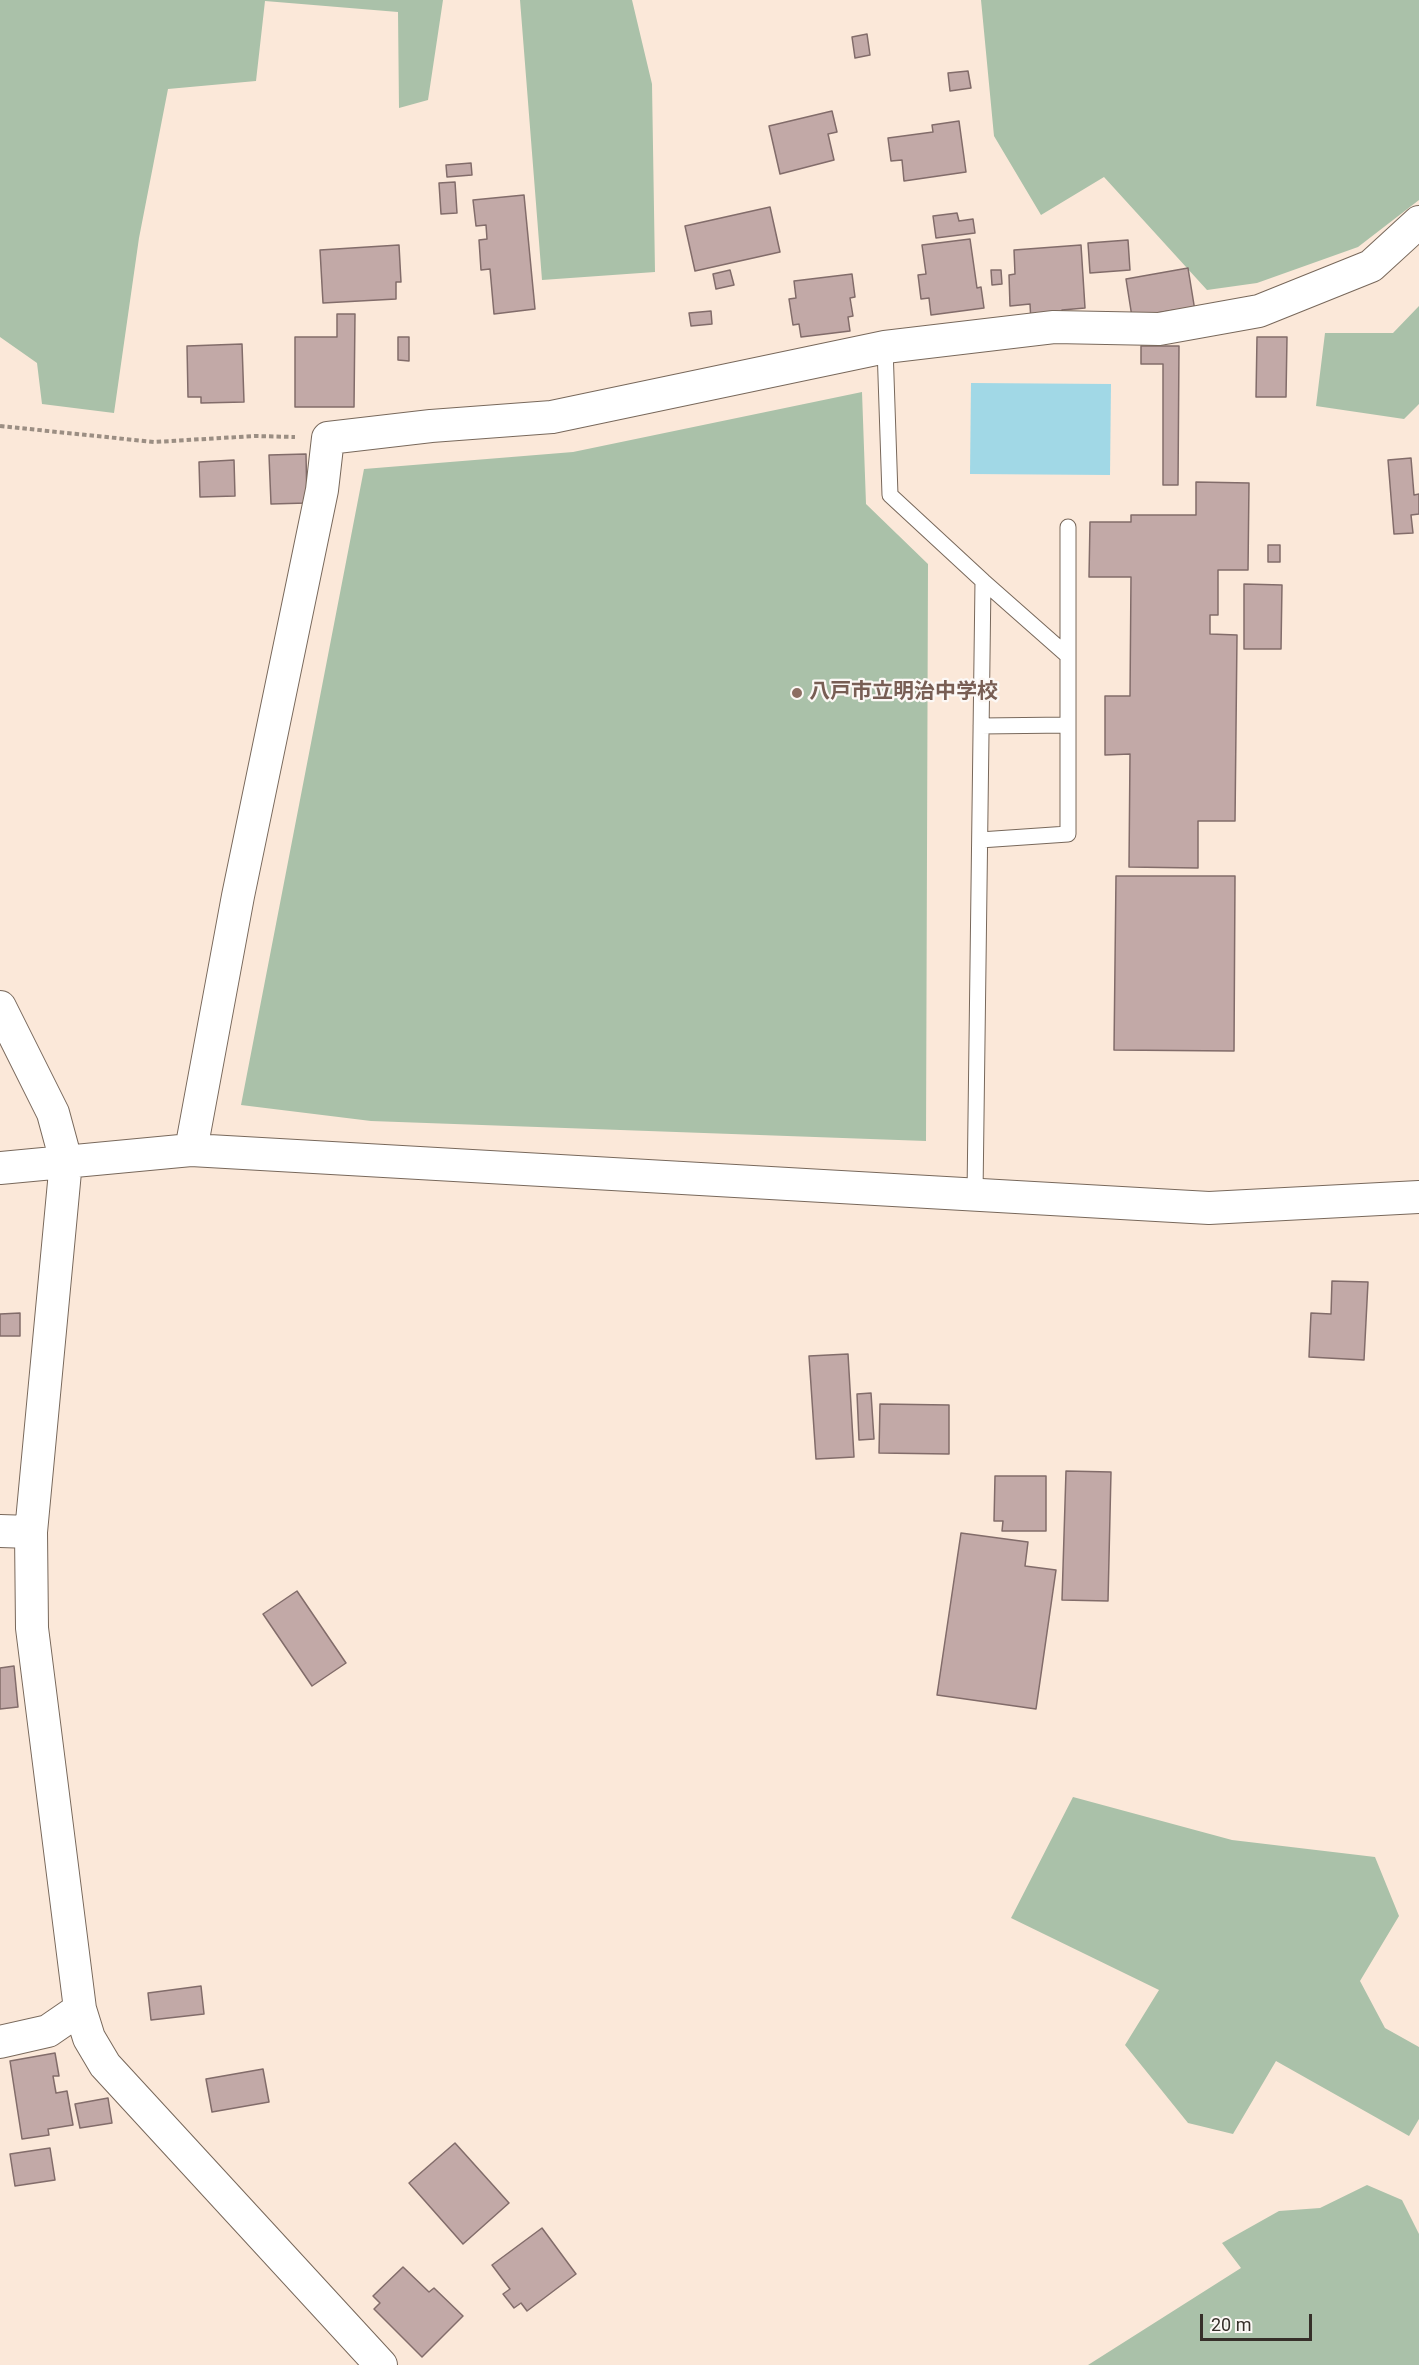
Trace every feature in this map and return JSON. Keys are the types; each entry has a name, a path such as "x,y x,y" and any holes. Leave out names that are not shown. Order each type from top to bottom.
{"street":[{"path":"191,1150 238,896 322,490 328,438 431,426 552,417 885,347 1054,327 1159,329 1259,310 1371,266 1419,222"},
{"path":"0,1007 53,1113 66,1161 31,1532 32,1628 80,2009 88,2038 105,2065 381,2365"},
{"path":"0,1168 191,1150 1209,1208 1419,1197"},
{"path":"0,1531 31,1532"},
{"path":"0,2042 48,2031 80,2009"}],"lane":[{"path":"885,347 890,495 982,581 1068,656"},
{"path":"980,840 1068,834 1068,526"},
{"path":"975,1194 982,581"},
{"path":"981,726 1068,724"}],"path":[{"path":"0,426 154,442 255,436 328,438"}],"green space":[{"path":"0,0 443,0 428,100 399,108 398,12 265,1 256,81 168,89 139,238 114,413 42,404 37,363 0,337"},
{"path":"520,0 632,0 652,84 655,272 542,280"},
{"path":"981,0 1419,0 1419,200 1358,247 1257,283 1207,290 1104,177 1041,215 994,136"},
{"path":"1419,306 1419,404 1404,419 1316,406 1325,333 1393,333"},
{"path":"862,392 866,504 928,564 926,1141 371,1121 241,1105 364,469 573,452"},
{"path":"1073,1797 1232,1840 1375,1857 1399,1916 1360,1981 1385,2028 1419,2047 1419,2119 1409,2136 1276,2061 1233,2134 1188,2123 1125,2045 1159,1990 1011,1918"},
{"path":"1367,2185 1402,2200 1419,2234 1419,2365 1088,2365 1241,2268 1222,2243 1279,2211 1320,2208"}],"water":[{"path":"971,383 1111,384 1110,475 970,474"}],"building":[{"path":"867,34 870,55 855,58 852,37"},
{"path":"968,71 971,88 950,91 948,73"},
{"path":"832,111 837,132 828,134 834,160 780,174 769,126"},
{"path":"959,121 966,172 904,181 902,160 891,161 888,138 933,132 932,125"},
{"path":"471,163 472,175 447,177 446,165"},
{"path":"455,182 457,213 441,214 439,183"},
{"path":"524,195 535,309 494,314 490,269 481,270 479,240 487,239 486,225 476,226 473,200"},
{"path":"770,207 780,252 695,271 685,226"},
{"path":"957,213 959,221 973,219 975,233 936,238 933,216"},
{"path":"970,239 977,288 981,287 984,308 931,315 929,298 921,299 918,275 926,274 922,245"},
{"path":"1128,240 1130,270 1090,273 1088,243"},
{"path":"399,245 401,282 396,282 396,299 323,303 320,250"},
{"path":"1081,245 1085,308 1062,310 1063,319 1031,322 1030,304 1010,306 1009,275 1015,274 1014,250"},
{"path":"1188,268 1195,311 1176,315 1175,310 1132,317 1126,279"},
{"path":"730,270 734,285 716,289 713,274"},
{"path":"991,270 1001,270 1002,284 992,285"},
{"path":"852,274 855,297 850,298 853,316 848,317 850,331 801,337 799,324 793,325 789,299 796,298 794,281"},
{"path":"711,311 712,324 691,326 689,313"},
{"path":"337,314 355,314 354,407 295,407 295,337 337,337"},
{"path":"398,337 409,337 409,361 398,360"},
{"path":"1257,337 1287,337 1286,397 1256,397"},
{"path":"242,344 244,402 201,403 201,397 188,397 187,346"},
{"path":"1141,346 1179,346 1178,485 1163,485 1163,364 1141,364"},
{"path":"306,454 307,503 271,504 269,455"},
{"path":"1411,458 1414,495 1419,494 1419,514 1411,515 1413,533 1394,534 1388,460"},
{"path":"234,460 235,496 200,497 199,462"},
{"path":"1196,482 1249,483 1248,570 1218,570 1218,615 1210,615 1210,634 1237,635 1235,821 1198,821 1198,868 1129,867 1130,754 1105,755 1105,696 1130,696 1131,577 1089,577 1090,522 1131,522 1131,515 1196,515"},
{"path":"1268,545 1280,545 1280,562 1268,562"},
{"path":"1244,584 1282,585 1281,649 1244,649"},
{"path":"1116,876 1235,876 1234,1051 1114,1050"},
{"path":"1332,1281 1368,1282 1364,1360 1309,1357 1311,1313 1331,1314"},
{"path":"20,1313 20,1336 0,1336 0,1314"},
{"path":"848,1354 854,1457 816,1459 809,1356"},
{"path":"871,1393 874,1439 859,1440 857,1394"},
{"path":"880,1404 949,1405 949,1454 879,1453"},
{"path":"1066,1471 1111,1472 1108,1601 1062,1600"},
{"path":"995,1476 1046,1476 1046,1531 1002,1531 1003,1521 994,1521"},
{"path":"961,1533 1028,1542 1025,1566 1056,1570 1036,1709 937,1695"},
{"path":"297,1591 346,1663 312,1686 263,1614"},
{"path":"14,1666 18,1707 0,1709 0,1668"},
{"path":"201,1986 204,2014 151,2020 148,1993"},
{"path":"55,2053 59,2076 53,2076 56,2093 67,2091 73,2125 48,2129 49,2135 22,2139 10,2061"},
{"path":"263,2069 269,2102 212,2112 206,2079"},
{"path":"108,2098 112,2123 80,2128 75,2104"},
{"path":"455,2143 509,2203 463,2244 409,2183"},
{"path":"50,2148 55,2180 15,2186 10,2154"},
{"path":"542,2228 576,2274 527,2311 521,2303 514,2308 503,2294 510,2289 492,2265"},
{"path":"403,2267 429,2292 434,2288 463,2316 422,2357 374,2309 380,2303 373,2296"}],"place":[{"name":"八戸市立明治中学校","path":"797,693"}]}
